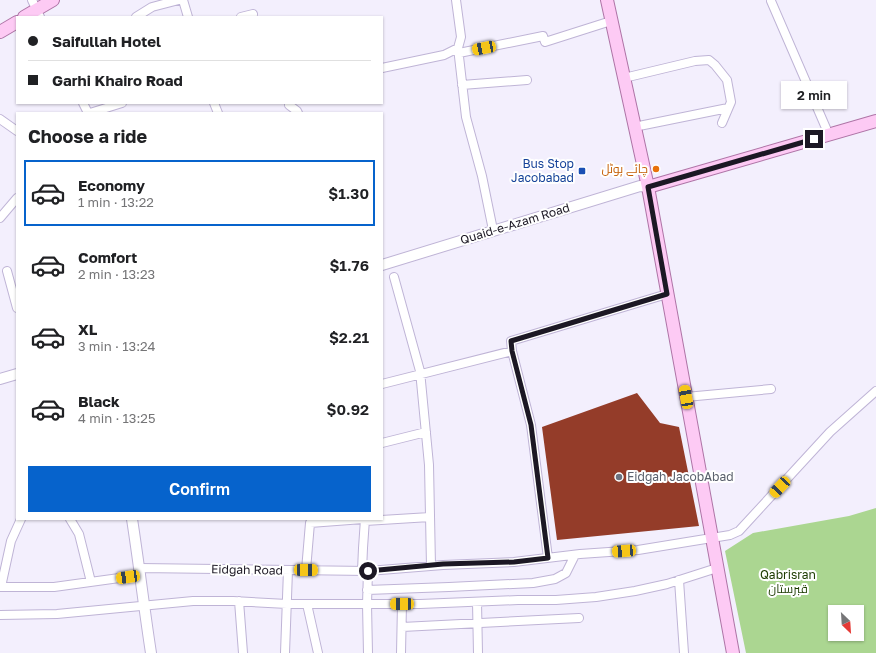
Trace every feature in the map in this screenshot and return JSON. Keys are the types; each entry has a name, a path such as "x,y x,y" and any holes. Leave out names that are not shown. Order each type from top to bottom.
{"main road":[{"path":"26,16 52,0"},
{"path":"607,0 648,187 733,653"},
{"path":"0,32 16,23"},
{"path":"648,187 876,121"}],"street":[{"path":"138,16 152,7 179,0"},
{"path":"183,0 188,16"},
{"path":"456,0 461,37 458,51 466,117 482,176 493,230"},
{"path":"771,1 829,135"},
{"path":"245,16 253,14"},
{"path":"383,68 458,51 542,36 545,42 611,21"},
{"path":"624,78 695,61 709,60 727,80 731,102 722,123"},
{"path":"462,85 527,80"},
{"path":"92,112 119,104"},
{"path":"288,104 298,112"},
{"path":"634,127 728,108"},
{"path":"0,119 16,130"},
{"name":"Quaid-e-Azam Road","path":"383,265 640,186 648,187"},
{"path":"0,218 16,199"},
{"path":"0,204 7,210"},
{"path":"7,271 16,304"},
{"path":"394,277 421,374 429,465 431,566"},
{"path":"548,558 531,425 512,351 511,341 667,294"},
{"path":"383,384 512,351"},
{"path":"0,379 16,374"},
{"path":"686,397 771,389"},
{"name":"Eidgah Road","path":"1,587 54,588 140,572 288,570 365,571 514,562 638,550 730,535 739,531 830,432 876,391"},
{"path":"383,443 426,432"},
{"path":"383,519 430,517"},
{"path":"1,587 12,541 21,520"},
{"path":"71,520 79,534 92,582"},
{"path":"132,520 150,653"},
{"path":"306,570 310,523 326,520 364,520 362,560 368,590 368,653"},
{"path":"368,590 533,583 556,579 566,573 575,555"},
{"path":"0,614 57,614 193,601 238,601 286,604 402,604 556,600 596,597 667,584 717,568"},
{"path":"285,653 288,570"},
{"path":"679,580 684,653"},
{"path":"238,601 243,653"},
{"path":"477,602 478,653"},
{"path":"307,604 318,653"},
{"path":"401,653 402,604"},
{"path":"402,627 579,618"}],"green space":[{"name":"Qabrisran قبرستان","path":"876,508 876,653 746,653 725,551 753,533 849,516"}],"building":[{"name":"Eidgah JacobAbad","path":"637,393 660,423 679,427 699,526 557,540 542,427"}],"place":[{"name":"چائے ہوٹل","path":"656,169"},
{"name":"Bus Stop Jacobabad","path":"582,171"},
{"name":"Eidgah JacobAbad","path":"619,477"}],"route":[{"path":"368,571 443,564 514,562 548,558 531,425 512,351 511,341 667,294 648,187 814,139"}]}
